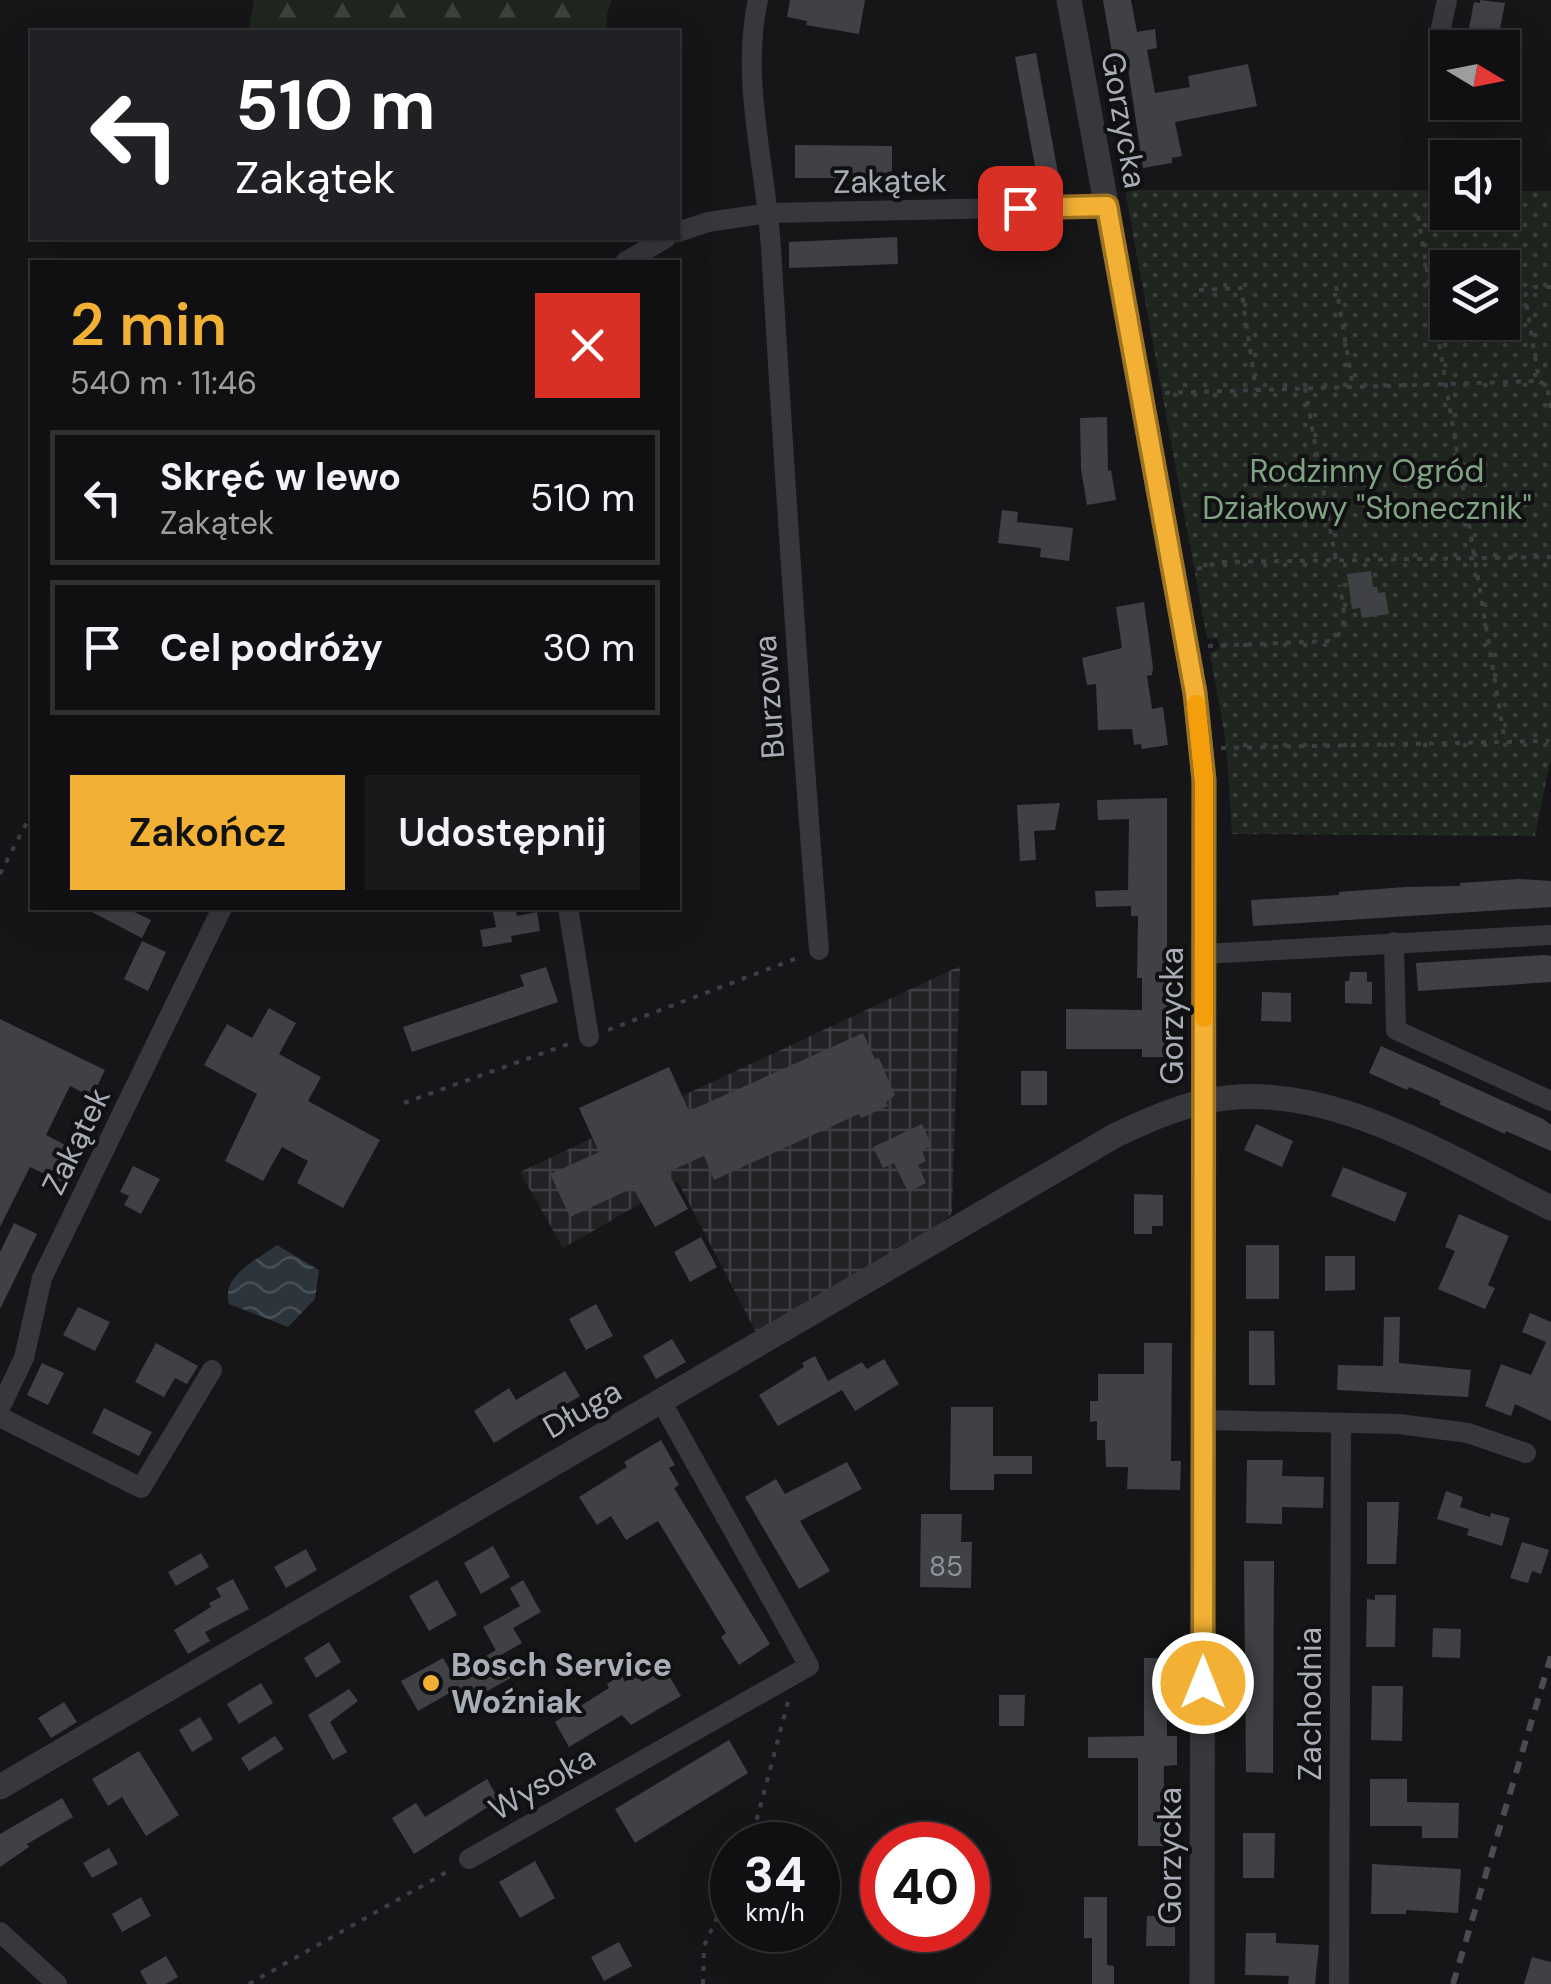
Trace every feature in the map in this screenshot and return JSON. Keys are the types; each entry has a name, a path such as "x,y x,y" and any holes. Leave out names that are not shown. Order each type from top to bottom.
{"street":[{"name":"Burzowa","path":"758,0 753,73 768,214 818,950"},
{"name":"Gorzycka","path":"1069,0 1195,693 1204,780 1202,1984"},
{"path":"1440,30 1447,0"},
{"name":"Zakątek","path":"680,231 708,222 768,214 1107,206"},
{"path":"628,260 663,240"},
{"name":"Zakątek","path":"0,1408 24,1358 42,1278 221,910"},
{"path":"568,910 589,1037"},
{"path":"1204,954 1551,936"},
{"path":"1394,942 1396,1030 1551,1101"},
{"name":"Długa","path":"0,1787 1116,1135 1167,1112 1204,1102 1272,1096 1324,1104 1364,1118 1551,1208"},
{"path":"0,1417 142,1488 212,1370"},
{"path":"661,1401 809,1666 795,1674"},
{"path":"1204,1420 1399,1424 1468,1432 1526,1453"},
{"name":"Zachodnia","path":"1338,1984 1341,1423"},
{"name":"Wysoka","path":"469,1859 795,1674"},
{"path":"0,1932 56,1984"}],"path":[{"path":"1418,216 1505,742"},
{"path":"1336,286 1353,387"},
{"path":"1538,381 1525,294 1534,287 1551,286"},
{"path":"1199,290 1241,288 1256,390"},
{"path":"1162,393 1538,381 1549,386 1551,411"},
{"path":"1305,388 1336,561"},
{"path":"1194,570 1222,562 1551,556"},
{"path":"1219,644 1330,641 1339,637 1345,627 1340,585"},
{"path":"1226,748 1549,741"},
{"path":"0,874 29,818"},
{"path":"404,1103 818,950"},
{"path":"756,1822 795,1674"},
{"name":"Wysoka","path":"250,1984 469,1859"},
{"path":"703,1984 704,1946 710,1933"}],"shaded area":[{"path":"960,966 952,1213 936,1228 757,1334 678,1182 563,1248 520,1172"}],"green space":[{"path":"254,0 612,0 606,30 248,30"},
{"name":"Rodzinny Ogród Działkowy \"Słonecznik\"","path":"1125,190 1430,190 1430,230 1520,230 1520,191 1551,191 1551,757 1535,836 1232,834 1226,743 1210,653 1220,649 1217,638 1207,639"}],"water":[{"path":"277,1245 319,1270 315,1299 288,1327 229,1304 230,1285 235,1277"}],"building":[{"path":"790,0 865,0 859,34 806,25 807,21 787,17"},
{"path":"1103,0 1131,0 1137,32 1155,29 1157,48 1147,50 1155,93 1190,87 1188,76 1248,64 1257,106 1175,122 1182,156 1172,158 1172,163 1143,168 1128,68 1115,70"},
{"path":"1474,2 1505,3 1500,30 1469,28"},
{"path":"1036,53 1058,173 1037,177 1015,57"},
{"path":"795,145 892,146 892,173 795,178"},
{"path":"897,237 898,264 789,268 789,242"},
{"path":"1107,417 1108,471 1111,470 1116,500 1087,505 1081,469 1080,418"},
{"path":"1002,510 1018,512 1017,522 1073,528 1069,561 1040,557 1041,548 998,543"},
{"path":"1371,571 1373,587 1377,587 1378,593 1385,592 1389,614 1362,618 1360,608 1352,609 1347,574"},
{"path":"1144,602 1153,667 1152,675 1147,676 1152,709 1163,707 1168,745 1142,749 1141,744 1134,745 1132,729 1098,730 1096,684 1087,685 1082,658 1122,648 1116,607"},
{"path":"1167,798 1167,1057 1142,1057 1142,1049 1066,1049 1066,1009 1142,1010 1142,978 1137,978 1138,916 1131,916 1131,906 1096,907 1095,891 1128,890 1129,819 1098,820 1097,800"},
{"path":"1060,803 1055,830 1034,831 1036,860 1020,861 1017,805"},
{"path":"1519,879 1551,881 1551,907 1253,926 1251,900"},
{"path":"88,910 130,910 151,920 142,938"},
{"path":"492,910 516,910 517,916 537,912 540,931 511,936 512,942 483,947 480,930 496,927"},
{"path":"142,941 166,952 148,991 124,979"},
{"path":"1551,956 1551,982 1418,991 1416,963"},
{"path":"546,967 558,1002 412,1052 403,1027 524,986 520,975"},
{"path":"1350,972 1367,972 1367,982 1372,982 1372,1004 1345,1003 1345,981 1349,981"},
{"path":"1262,992 1291,993 1291,1022 1261,1021"},
{"path":"269,1008 296,1023 279,1054 321,1077 308,1101 380,1140 343,1208 297,1183 308,1161 282,1147 263,1181 225,1161 257,1094 204,1065 227,1024 252,1038"},
{"path":"0,1019 105,1070 92,1097 70,1086 46,1135 77,1151 62,1182 30,1167 0,1227"},
{"path":"863,1033 895,1095 886,1102 888,1106 861,1118 859,1114 714,1180 704,1156 668,1172 688,1209 655,1227 633,1188 570,1217 550,1174 599,1152 579,1108 669,1067 689,1111"},
{"path":"1381,1046 1543,1119 1551,1125 1551,1151 1369,1073"},
{"path":"1021,1071 1047,1071 1047,1105 1021,1105"},
{"path":"922,1124 932,1146 922,1150 926,1161 918,1165 926,1183 908,1192 894,1163 883,1168 873,1147"},
{"path":"1256,1124 1293,1141 1282,1167 1244,1150"},
{"path":"133,1166 160,1179 141,1214 124,1205 129,1196 120,1192"},
{"path":"1343,1167 1407,1193 1395,1222 1331,1196"},
{"path":"1134,1194 1163,1195 1163,1226 1152,1226 1152,1234 1134,1234"},
{"path":"1459,1214 1509,1236 1488,1285 1495,1288 1485,1309 1438,1289 1455,1251 1445,1247"},
{"path":"14,1223 37,1234 0,1309 0,1252"},
{"path":"701,1237 717,1267 690,1282 674,1252"},
{"path":"1246,1245 1279,1245 1279,1299 1246,1299"},
{"path":"1325,1256 1355,1256 1355,1290 1325,1291"},
{"path":"596,1304 613,1336 586,1350 569,1319"},
{"path":"78,1307 110,1322 95,1351 63,1335"},
{"path":"1530,1313 1551,1322 1551,1421 1515,1404 1511,1416 1485,1406 1501,1364 1531,1375 1546,1342 1522,1332"},
{"path":"1384,1317 1400,1317 1399,1363 1471,1370 1468,1397 1337,1390 1338,1365 1383,1366"},
{"path":"1249,1331 1274,1331 1275,1385 1249,1385"},
{"path":"672,1339 686,1362 656,1379 643,1356"},
{"path":"156,1343 198,1366 187,1384 175,1378 164,1397 135,1382"},
{"path":"1144,1343 1172,1343 1171,1461 1181,1461 1180,1490 1127,1489 1128,1467 1106,1467 1105,1440 1097,1440 1097,1421 1090,1422 1090,1401 1098,1401 1098,1374 1144,1374"},
{"path":"815,1356 828,1381 862,1362 867,1369 884,1359 899,1384 855,1411 842,1390 778,1426 759,1395"},
{"path":"42,1363 64,1373 48,1405 27,1395"},
{"path":"565,1371 580,1396 494,1443 474,1411 509,1388 516,1400"},
{"path":"951,1407 993,1407 993,1456 1032,1456 1032,1474 994,1474 994,1490 950,1490"},
{"path":"104,1408 152,1432 139,1456 92,1433"},
{"path":"661,1440 675,1465 669,1468 679,1485 674,1488 770,1644 739,1665 721,1637 726,1633 658,1521 626,1540 611,1516 597,1525 579,1497 627,1467 624,1462"},
{"path":"1247,1460 1283,1460 1282,1476 1324,1477 1323,1508 1282,1507 1282,1524 1246,1523"},
{"path":"847,1462 862,1489 800,1521 830,1571 799,1589 745,1497 776,1479 785,1494"},
{"path":"1446,1491 1463,1497 1460,1507 1490,1517 1491,1513 1510,1518 1502,1546 1467,1535 1469,1529 1437,1519"},
{"path":"1367,1502 1399,1502 1396,1564 1367,1564"},
{"path":"921,1514 962,1514 961,1542 972,1542 971,1588 920,1587"},
{"path":"1522,1542 1549,1550 1541,1574 1532,1571 1528,1583 1510,1578"},
{"path":"493,1546 510,1577 481,1594 464,1563"},
{"path":"306,1549 317,1570 286,1588 274,1567"},
{"path":"201,1553 209,1567 176,1586 168,1572"},
{"path":"1244,1561 1274,1561 1273,1773 1246,1772"},
{"path":"233,1579 249,1609 205,1632 210,1641 188,1654 174,1630 211,1607 209,1603 221,1597 216,1588"},
{"path":"437,1580 457,1615 429,1631 409,1596"},
{"path":"523,1580 541,1612 513,1628 522,1643 499,1656 483,1627 520,1606 510,1588"},
{"path":"1375,1595 1396,1595 1395,1647 1366,1647 1367,1599 1375,1600"},
{"path":"1433,1628 1461,1629 1460,1658 1432,1657"},
{"path":"329,1642 341,1662 316,1678 304,1658"},
{"path":"496,1650 512,1677 468,1702 453,1675"},
{"path":"443,1658 460,1687 418,1711 401,1681"},
{"path":"1144,1658 1167,1658 1167,1736 1177,1736 1177,1765 1164,1766 1163,1846 1138,1846 1138,1758 1088,1758 1088,1737 1144,1736"},
{"path":"665,1669 681,1696 631,1725 622,1715 569,1747 555,1722 609,1688 607,1684 622,1675 625,1682 637,1674 642,1682"},
{"path":"261,1683 273,1703 239,1724 227,1704"},
{"path":"1372,1686 1403,1686 1402,1741 1371,1740"},
{"path":"349,1689 358,1701 330,1722 347,1752 333,1760 308,1715"},
{"path":"999,1695 1025,1695 1024,1726 999,1726"},
{"path":"64,1702 77,1722 51,1738 38,1718"},
{"path":"200,1717 213,1739 192,1752 179,1730"},
{"path":"275,1736 284,1749 249,1771 241,1758"},
{"path":"729,1740 748,1773 635,1843 615,1809"},
{"path":"139,1751 179,1815 146,1836 122,1797 108,1806 92,1779"},
{"path":"487,1779 499,1800 414,1854 392,1818 416,1803 425,1817"},
{"path":"1370,1779 1407,1779 1407,1802 1459,1803 1458,1838 1422,1838 1422,1826 1370,1826"},
{"path":"62,1798 73,1817 27,1844 29,1847 0,1867 0,1834"},
{"path":"1243,1833 1275,1833 1274,1878 1243,1878"},
{"path":"109,1848 118,1864 92,1878 83,1863"},
{"path":"535,1861 555,1898 520,1918 499,1882"},
{"path":"1372,1864 1461,1869 1458,1913 1406,1910 1406,1914 1371,1914"},
{"path":"141,1897 151,1916 122,1932 112,1914"},
{"path":"1084,1897 1107,1897 1107,1965 1114,1966 1114,1984 1092,1984 1092,1938 1084,1938"},
{"path":"1147,1916 1175,1916 1175,1946 1146,1946"},
{"path":"1246,1933 1276,1933 1276,1943 1319,1945 1315,1984 1288,1984 1289,1976 1245,1975"},
{"path":"619,1942 632,1966 604,1981 591,1957"},
{"path":"166,1956 178,1977 166,1984 147,1984 140,1971"},
{"path":"1532,1957 1551,1962 1551,1984 1524,1984"}],"railway":[{"path":"1453,1984 1551,1656"}],"slow traffic":[{"path":"1196,704 1204,780 1204,1018"}],"place":[{"name":"Bosch Service Woźniak","path":"431,1683"}],"route":[{"path":"1020,208 1107,206 1195,693 1204,780 1203,1683"}]}
